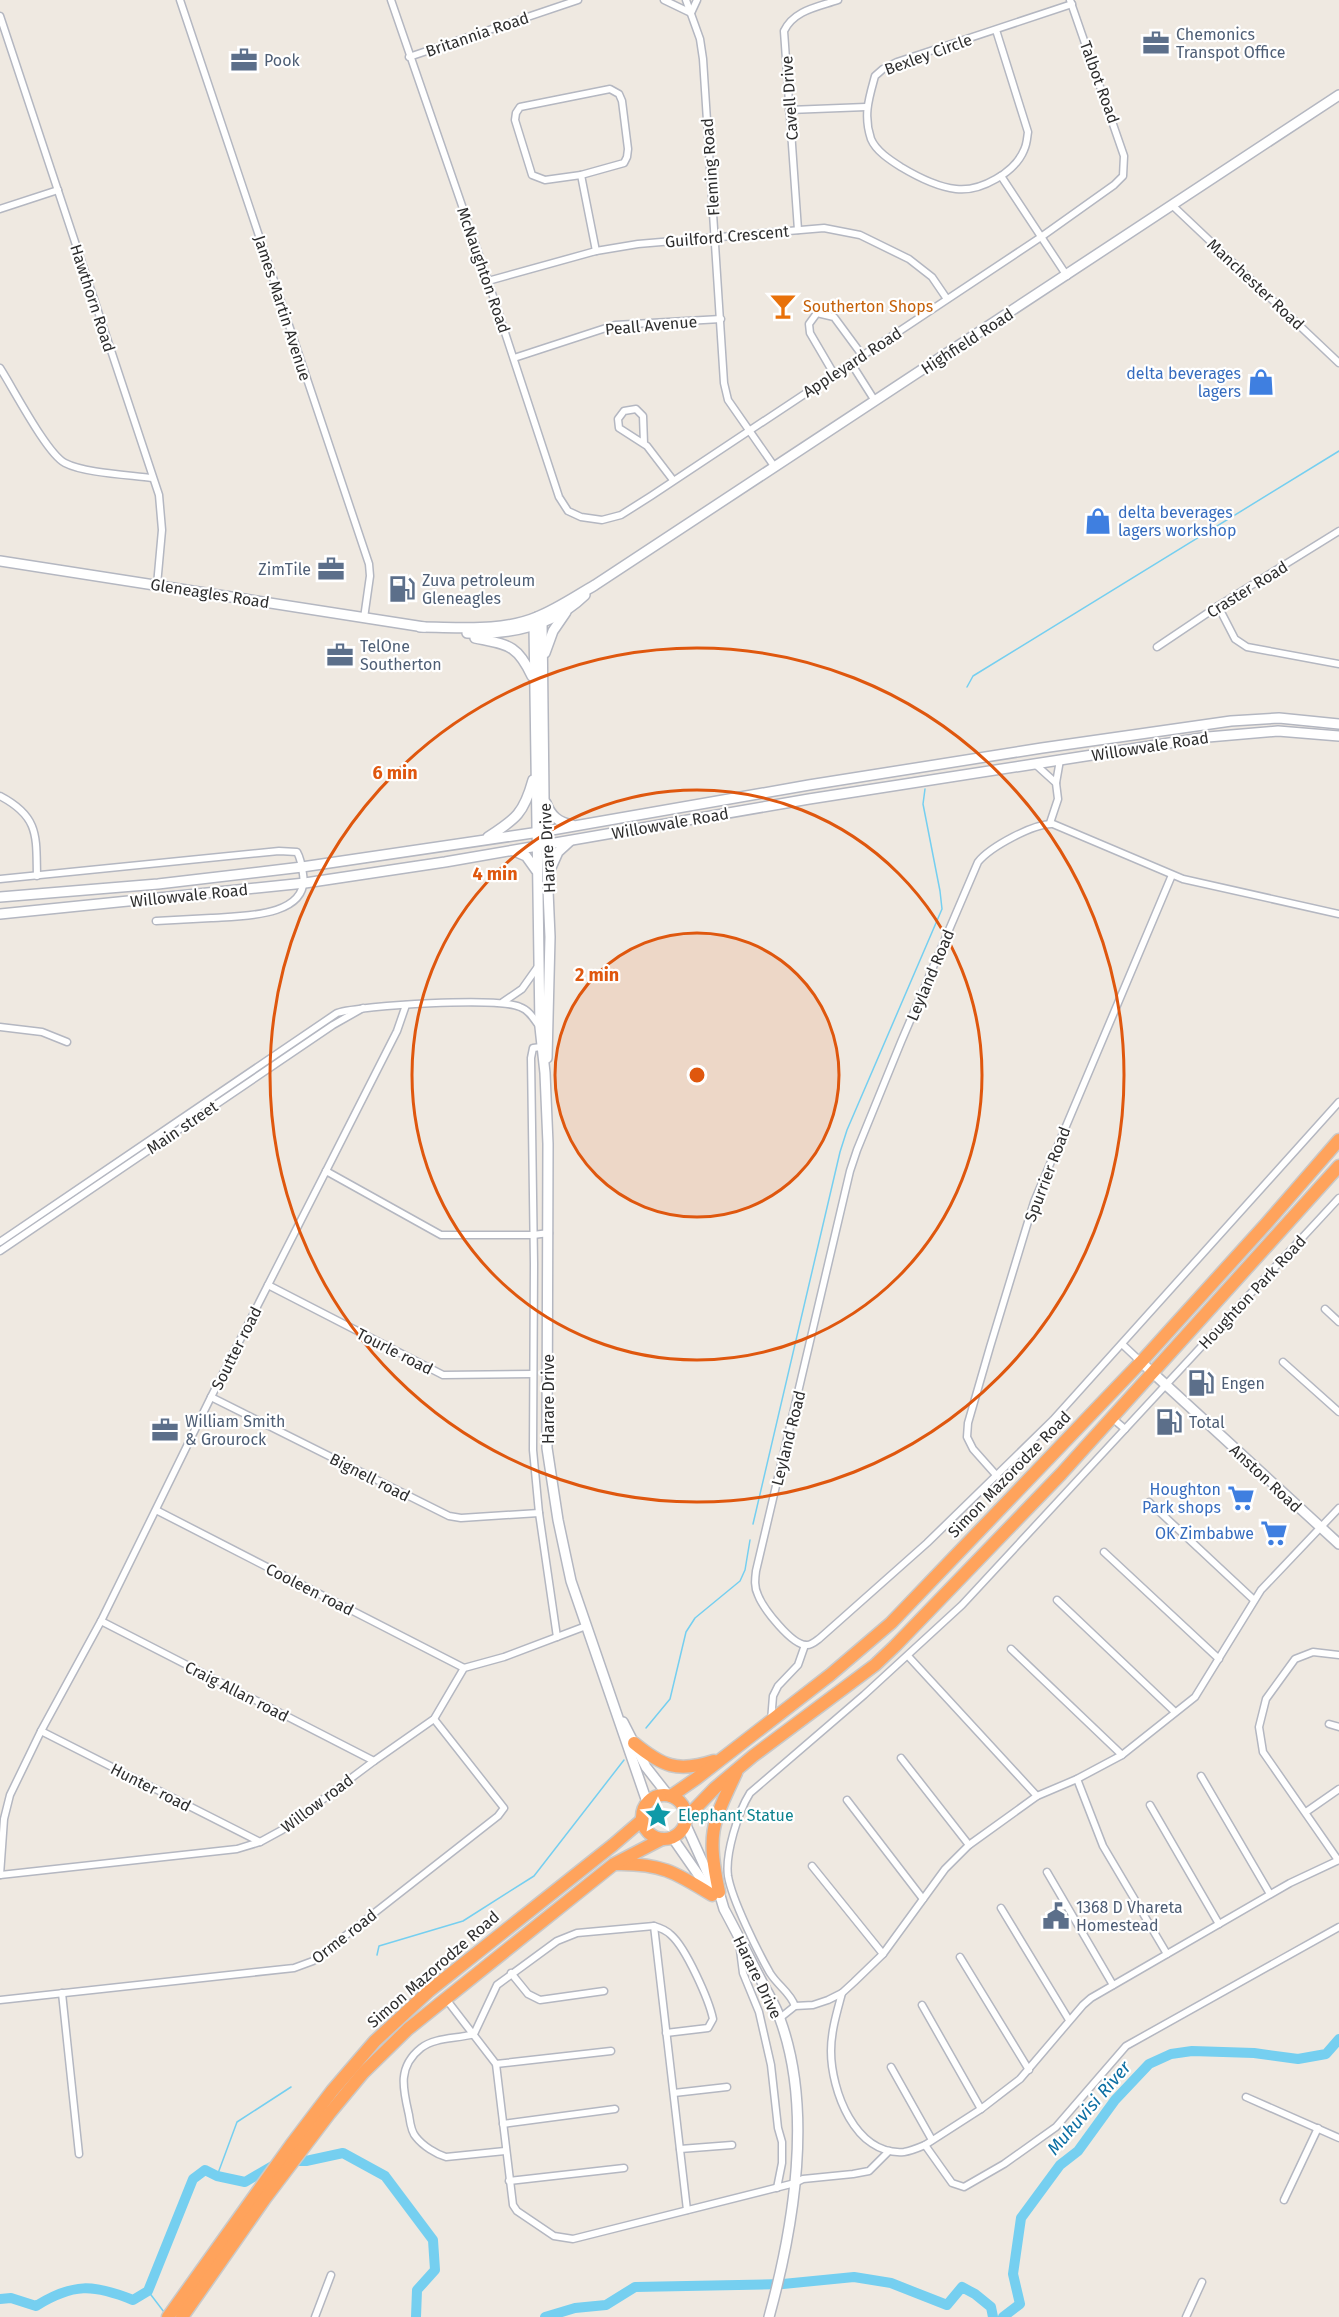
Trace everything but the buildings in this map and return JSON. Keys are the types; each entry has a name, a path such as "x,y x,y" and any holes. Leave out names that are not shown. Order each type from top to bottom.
{"highway":[{"name":"Simon Mazorodze Road","path":"647,1802 653,1797 669,1795 724,1758 862,1650 891,1623 1141,1362 1339,1140"},
{"path":"296,2148 370,2066 408,2029 614,1864 680,1832 686,1821 715,1788 874,1665 895,1646 1112,1418 1339,1166"},
{"path":"634,1743 659,1762 679,1768 695,1767 724,1758"},
{"path":"716,1894 712,1832 721,1803 738,1769"},
{"path":"669,1795 682,1804 686,1821"},
{"path":"647,1802 642,1820 649,1833 667,1838"},
{"name":"Simon Mazorodze Road","path":"168,2317 296,2148 355,2062 400,2015 642,1820"},
{"path":"614,1864 657,1866 716,1894"},
{"name":"Simon Mazorodze Road","path":"185,2316 261,2195"}],"street":[{"name":"James Martin Avenue","path":"180,0 369,564 370,576 364,618"},
{"name":"McNaughton Road","path":"391,0 488,281 559,497 568,511 596,520"},
{"name":"Britannia Road","path":"409,57 578,0"},
{"path":"664,0 691,14 697,0"},
{"name":"Fleming Road","path":"686,0 700,39 703,59 726,394 748,431 774,466"},
{"name":"Cavell Drive","path":"798,230 784,31 795,15 838,0"},
{"name":"Bexley Circle","path":"996,30 1028,132 1023,153 1001,176 971,188 955,189 909,171 887,158 873,142 866,107 875,76 883,69 1071,2"},
{"name":"Talbot Road","path":"1071,2 1122,145 1125,166"},
{"name":"Hawthorn Road","path":"0,16 161,505 157,585"},
{"path":"610,89 619,94 622,101 627,157 624,163 617,166 581,175 545,180 532,175 515,120 520,107 600,90 610,89"},
{"name":"Highfield Road","path":"538,622 1339,95"},
{"path":"789,110 866,107"},
{"name":"Appleyard Road","path":"596,520 606,520 621,515 1041,237 1109,190 1123,176 1125,166"},
{"path":"581,175 596,251"},
{"path":"1001,176 1067,276"},
{"path":"0,209 58,190"},
{"name":"Manchester Road","path":"1173,206 1339,363"},
{"name":"Guilford Crescent","path":"488,281 596,251 638,244 824,228 871,240 909,259 924,270 947,299"},
{"path":"834,374 810,333 809,324 817,313 834,317 862,355"},
{"name":"Peall Avenue","path":"514,358 615,325 721,319"},
{"path":"851,363 875,401"},
{"path":"0,368 44,439 62,461 82,468 152,478"},
{"path":"644,444 643,416 636,409 624,411 618,419 619,428 644,444 660,460 673,480"},
{"name":"Craster Road","path":"1157,647 1339,531"},
{"name":"Gleneagles Road","path":"0,561 458,632 493,634 538,622"},
{"name":"Highfield Road","path":"538,622 570,608 595,585"},
{"path":"1218,606 1239,643 1247,647 1339,664"},
{"path":"542,662 553,631 570,608"},
{"name":"Gleneagles Road","path":"420,627 490,627 538,622"},
{"name":"Harare Drive","path":"538,622 542,662 544,798 541,831"},
{"name":"Harare Drive","path":"538,622 534,680 536,768 542,845 548,875 550,937 545,1073 549,1233 547,1448 560,1531 572,1581 647,1802"},
{"path":"458,632 517,651 534,680"},
{"name":"Willowvale Road","path":"0,897 159,884 302,867 580,826 809,785 1204,724 1279,718 1339,724"},
{"name":"Willowvale Road","path":"0,914 305,883 809,799 1236,734 1278,731 1339,736"},
{"path":"1060,760 1056,783 1058,799 1050,824 1059,825 1172,875 1339,914"},
{"path":"1034,764 1056,783"},
{"path":"483,839 507,826 519,815 527,802 536,768"},
{"path":"0,796 21,812 34,828 37,876"},
{"path":"544,798 549,811 559,821 580,826"},
{"name":"Leyland Road","path":"805,1645 792,1639 763,1604 756,1588 756,1571 854,1161 901,1042 978,862 992,848 1041,825 1050,824"},
{"path":"548,875 558,852 573,840"},
{"name":"Harare Drive","path":"542,845 537,872 540,1027 545,1073"},
{"path":"512,850 526,856 537,872"},
{"path":"0,879 279,851 297,852 305,883 295,901 283,908 257,915 156,921"},
{"name":"Spurrier Road","path":"997,1476 973,1449 967,1437 968,1423 990,1347 1034,1202 1172,875"},
{"path":"502,1002 522,989 540,964"},
{"name":"Main street","path":"0,1242 328,1017 352,1008 366,1006 502,1002 524,1009 540,1027"},
{"name":"Soutter road","path":"0,1875 10,1795 41,1731 101,1622 211,1397 404,1017 406,1005"},
{"name":"Main street","path":"0,1251 294,1051 366,1006"},
{"path":"0,1027 42,1032 67,1042"},
{"path":"541,1047 533,1048 531,1059 533,1450 539,1513 557,1637"},
{"path":"771,1721 773,1696 798,1665 805,1645 814,1642 853,1610 997,1476 1053,1420 1339,1102"},
{"path":"326,1171 441,1235 549,1233"},
{"name":"Houghton Park Road","path":"795,2006 792,1998 772,1976 761,1957 728,1879 729,1857 740,1812 750,1793 908,1656 962,1605 1339,1198"},
{"name":"Tourle road","path":"268,1285 443,1375 533,1374"},
{"path":"1325,1309 1339,1322"},
{"path":"1122,1344 1141,1362"},
{"name":"Anston Road","path":"1141,1362 1339,1544"},
{"path":"1284,1362 1339,1412"},
{"name":"Bignell road","path":"211,1397 449,1516 461,1518 539,1513"},
{"path":"1112,1418 1125,1429"},
{"path":"1149,1502 1254,1600"},
{"path":"780,2018 795,2006 813,2005 842,1993 882,1954 945,1869 969,1845 1037,1796 1077,1779 1122,1755 1200,1690 1261,1590 1339,1508"},
{"name":"Cooleen road","path":"156,1510 464,1668"},
{"path":"1104,1552 1219,1659"},
{"path":"1058,1600 1175,1712"},
{"name":"Craig Allan road","path":"101,1622 374,1761"},
{"path":"464,1668 586,1626"},
{"path":"1011,1649 1122,1755"},
{"path":"842,1993 831,2035 834,2078 844,2107 854,2125 869,2141 889,2151 905,2152 926,2145 981,2109 1029,2070 1083,2005 1113,1985 1270,1894 1339,1860 1263,1752 1259,1734 1266,1699 1295,1659 1314,1652 1339,1654"},
{"path":"908,1656 1037,1796"},
{"name":"Willow road","path":"0,1875 237,1849 260,1842 282,1830 434,1719 464,1668"},
{"name":"Harare Drive","path":"618,1715 646,1767 669,1795"},
{"name":"Orme road","path":"0,2000 294,1968 304,1966 318,1958 498,1816 504,1808 434,1719"},
{"path":"1329,1724 1339,1727"},
{"name":"Hunter road","path":"41,1731 260,1842"},
{"path":"901,1758 969,1845"},
{"path":"1201,1776 1270,1894"},
{"path":"1077,1779 1100,1839 1167,1954"},
{"path":"1306,1812 1339,1789"},
{"path":"847,1800 923,1899"},
{"path":"1150,1805 1219,1924"},
{"path":"686,1821 716,1894"},
{"path":"667,1838 716,1894"},
{"path":"812,1866 882,1954"},
{"path":"1047,1872 1113,1985"},
{"name":"Harare Drive","path":"716,1894 780,2018 790,2054 799,2115 795,2183 777,2287 769,2317"},
{"path":"1002,1908 1069,2020"},
{"path":"474,2034 497,1985 541,1951 568,1936 654,1926 672,1935 687,1956 713,2019 708,2028 666,2033"},
{"path":"654,1926 687,2210"},
{"path":"926,2145 952,2183 964,2187 1004,2164 1056,2127 1126,2046 1339,1927"},
{"path":"738,1935 743,1973 759,2012 771,2065 778,2128 782,2142 782,2163 777,2188"},
{"path":"960,1957 1029,2070"},
{"path":"511,1973 528,1994 540,2000 604,1991"},
{"path":"62,1993 79,2154"},
{"path":"445,1999 496,2064 513,2205 516,2211 562,2239 584,2238 777,2188 802,2179 853,2175 869,2171 889,2151"},
{"path":"922,2005 981,2109"},
{"path":"474,2034 428,2043 408,2062 403,2074 403,2090 413,2132 419,2140 439,2155 446,2157 505,2151"},
{"path":"496,2064 611,2051"},
{"path":"891,2067 932,2140"},
{"path":"674,2093 727,2087"},
{"path":"1246,2097 1339,2138"},
{"path":"503,2124 615,2109"},
{"path":"1284,2200 1318,2128"},
{"path":"680,2150 732,2145"},
{"path":"509,2181 624,2168"},
{"path":"315,2317 331,2275"},
{"path":"1186,2317 1202,2282"}],"waterway":[{"path":"967,687 973,676 1339,451"},
{"path":"753,1524 840,1152 847,1130 942,909 923,804 925,789"},
{"path":"646,1728 670,1699 686,1632 695,1618 740,1581 745,1570 750,1540"},
{"path":"377,1955 379,1946 463,1921 534,1876 624,1760"},
{"name":"Mukuvisi River","path":"1003,2317 1020,2304 1013,2274 1021,2218 1060,2165 1078,2151 1115,2100 1149,2064 1171,2054 1192,2051 1254,2053 1298,2059 1326,2054 1339,2039"},
{"path":"217,2176 237,2122 291,2087"},
{"name":"Mukuvisi River","path":"0,2299 11,2298 36,2306 61,2293 83,2288 106,2291 133,2300 148,2291 193,2179 205,2170 217,2176 245,2182 281,2161 306,2161 343,2153 385,2176 433,2240 435,2270 417,2290 416,2317"},
{"name":"Mukuvisi River","path":"545,2317 575,2308 606,2305 635,2287 783,2284 854,2277 891,2283 947,2305 962,2287 991,2307 993,2317"},
{"path":"148,2291 164,2312"}],"place":[{"name":"Chemonics Transpot Office","path":"1156,43"},
{"name":"Pook","path":"244,60"},
{"name":"Southerton Shops","path":"783,306"},
{"name":"delta beverages lagers","path":"1261,382"},
{"name":"delta beverages lagers workshop","path":"1098,521"},
{"name":"ZimTile","path":"331,569"},
{"name":"Zuva petroleum Gleneagles","path":"402,589"},
{"name":"TelOne Southerton","path":"340,655"},
{"name":"Engen","path":"1201,1383"},
{"name":"Total","path":"1169,1422"},
{"name":"William Smith & Grourock","path":"165,1430"},
{"name":"Houghton Park shops","path":"1241,1498"},
{"name":"OK Zimbabwe","path":"1274,1533"},
{"name":"Elephant Statue","path":"658,1815"},
{"name":"1368 D Vhareta Homestead","path":"1056,1916"}]}
